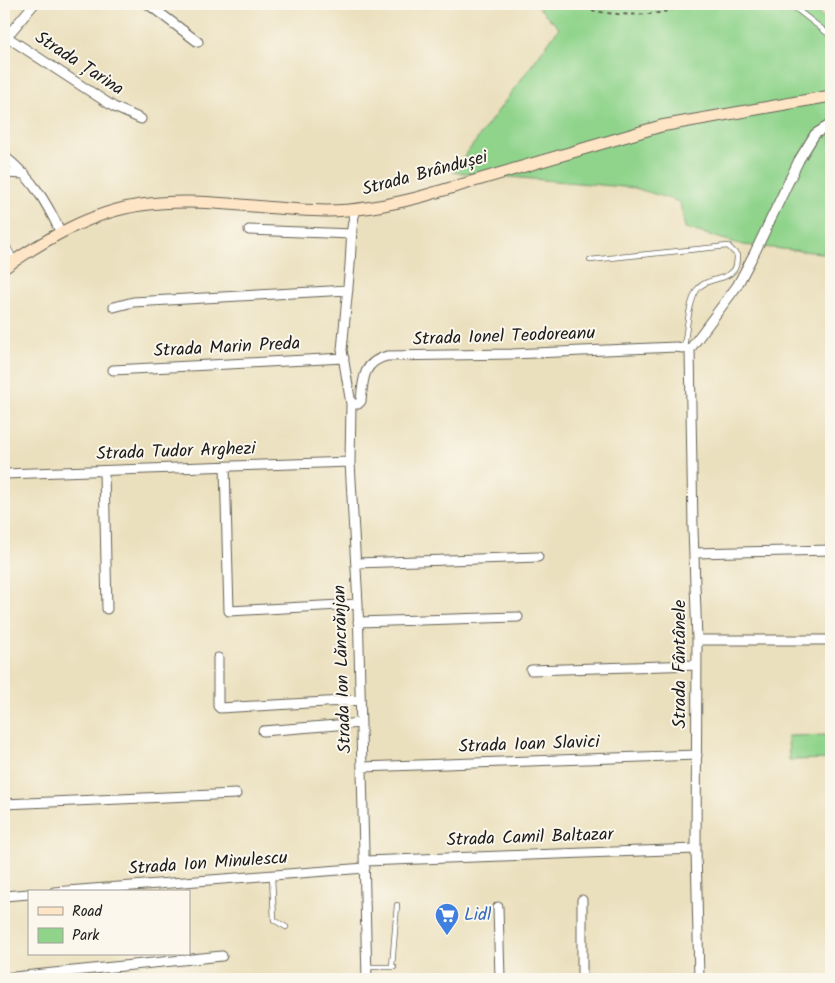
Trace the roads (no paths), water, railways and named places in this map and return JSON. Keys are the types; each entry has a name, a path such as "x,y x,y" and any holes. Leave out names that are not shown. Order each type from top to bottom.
{"main road":[{"name":"Strada Brândușei","path":"4,268 61,233 113,211 140,205 165,202 198,202 326,211 352,210 391,204 660,126 831,96"}],"street":[{"path":"5,36 34,4"},
{"path":"148,4 198,42"},
{"name":"Strada Țarina","path":"5,36 114,107 141,119"},
{"path":"687,348 737,286 799,160 815,134 831,124"},
{"path":"4,156 25,174 44,200 61,233"},
{"path":"4,173 25,174"},
{"name":"Strada Ion Lăncrănjan","path":"352,210 348,290 342,338 352,404 350,462 358,604 367,979"},
{"path":"249,230 352,231"},
{"path":"114,307 132,302 348,290"},
{"name":"Strada Ionel Teodoreanu","path":"352,404 358,404 360,400 364,376 369,366 376,358 387,356 687,348"},
{"name":"Strada Fântânele","path":"687,348 697,640 696,849 699,979"},
{"name":"Strada Marin Preda","path":"113,370 344,358"},
{"name":"Strada Tudor Arghezi","path":"4,474 350,462"},
{"path":"225,466 230,610 358,604"},
{"path":"104,472 108,610"},
{"path":"694,552 831,550"},
{"path":"356,563 538,557"},
{"path":"358,622 518,617"},
{"path":"697,640 831,640"},
{"path":"218,658 218,706 220,708 360,700"},
{"path":"531,670 697,665"},
{"path":"263,730 361,723"},
{"name":"Strada Ioan Slavici","path":"362,767 696,755"},
{"path":"4,804 236,794"},
{"name":"Strada Camil Baltazar","path":"365,864 696,849"},
{"name":"Strada Ion Minulescu","path":"80,890 272,875 365,864"},
{"path":"4,896 28,894"},
{"path":"582,900 582,979"},
{"path":"498,907 500,979"},
{"path":"4,978 222,956"}],"lane":[{"path":"790,4 831,36"},
{"path":"4,239 15,260"},
{"path":"590,260 728,246 737,255 736,269 730,274 704,284 697,289 691,308 687,348"},
{"path":"272,875 274,920 286,927"},
{"path":"368,967 393,967 396,905"}],"place":[{"name":"Lidl","path":"447,936"}]}
